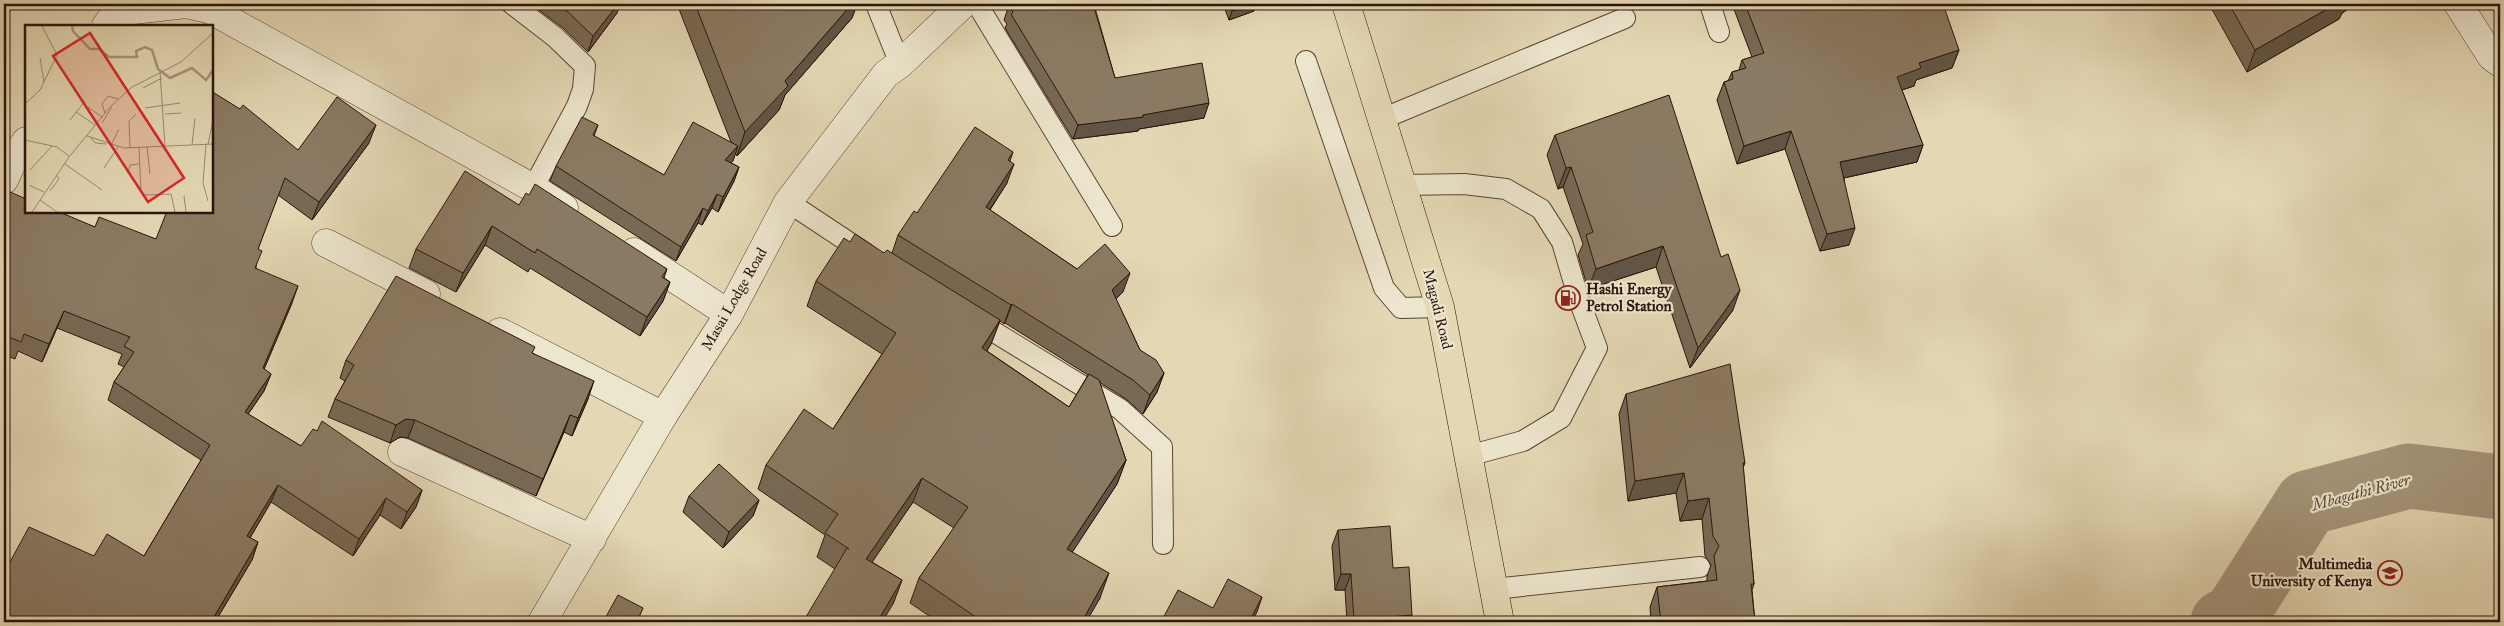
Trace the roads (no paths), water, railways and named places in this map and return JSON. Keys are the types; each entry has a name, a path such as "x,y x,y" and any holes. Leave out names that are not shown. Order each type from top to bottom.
{"highway":[{"name":"Magadi Road","path":"1346,4 1440,307 1500,622"}],"street":[{"path":"107,25 116,12 186,4 209,9 533,188 582,219"},
{"name":"Masai Lodge Road","path":"542,622 664,416 729,314 788,202 886,74 900,64 963,4"},
{"path":"2458,4 2491,56 2500,63"},
{"path":"4,180 25,142"},
{"path":"615,240 729,314"},
{"path":"326,243 450,307"},
{"path":"477,320 664,416"},
{"path":"402,452 592,539"}],"lane":[{"path":"512,4 555,37 585,66 583,89 577,106 533,188"},
{"path":"876,4 900,64"},
{"path":"977,4 1112,226"},
{"path":"1710,4 1719,32"},
{"path":"1382,118 1626,18"},
{"path":"1306,62 1384,288 1401,308 1440,307"},
{"path":"1403,185 1464,184 1506,188 1541,209 1562,242 1579,300 1597,348 1561,418 1523,441 1468,456"},
{"path":"788,202 879,262"},
{"path":"954,307 1120,409 1162,448 1163,544"},
{"path":"1494,589 1700,567"}],"waterway":[{"name":"Mbagathi River","path":"2223,622 2235,616 2307,503 2409,476 2500,487"}],"place":[{"name":"Hashi Energy Petrol Station","path":"1568,298"},
{"name":"Multimedia University of Kenya","path":"2390,573"}]}
